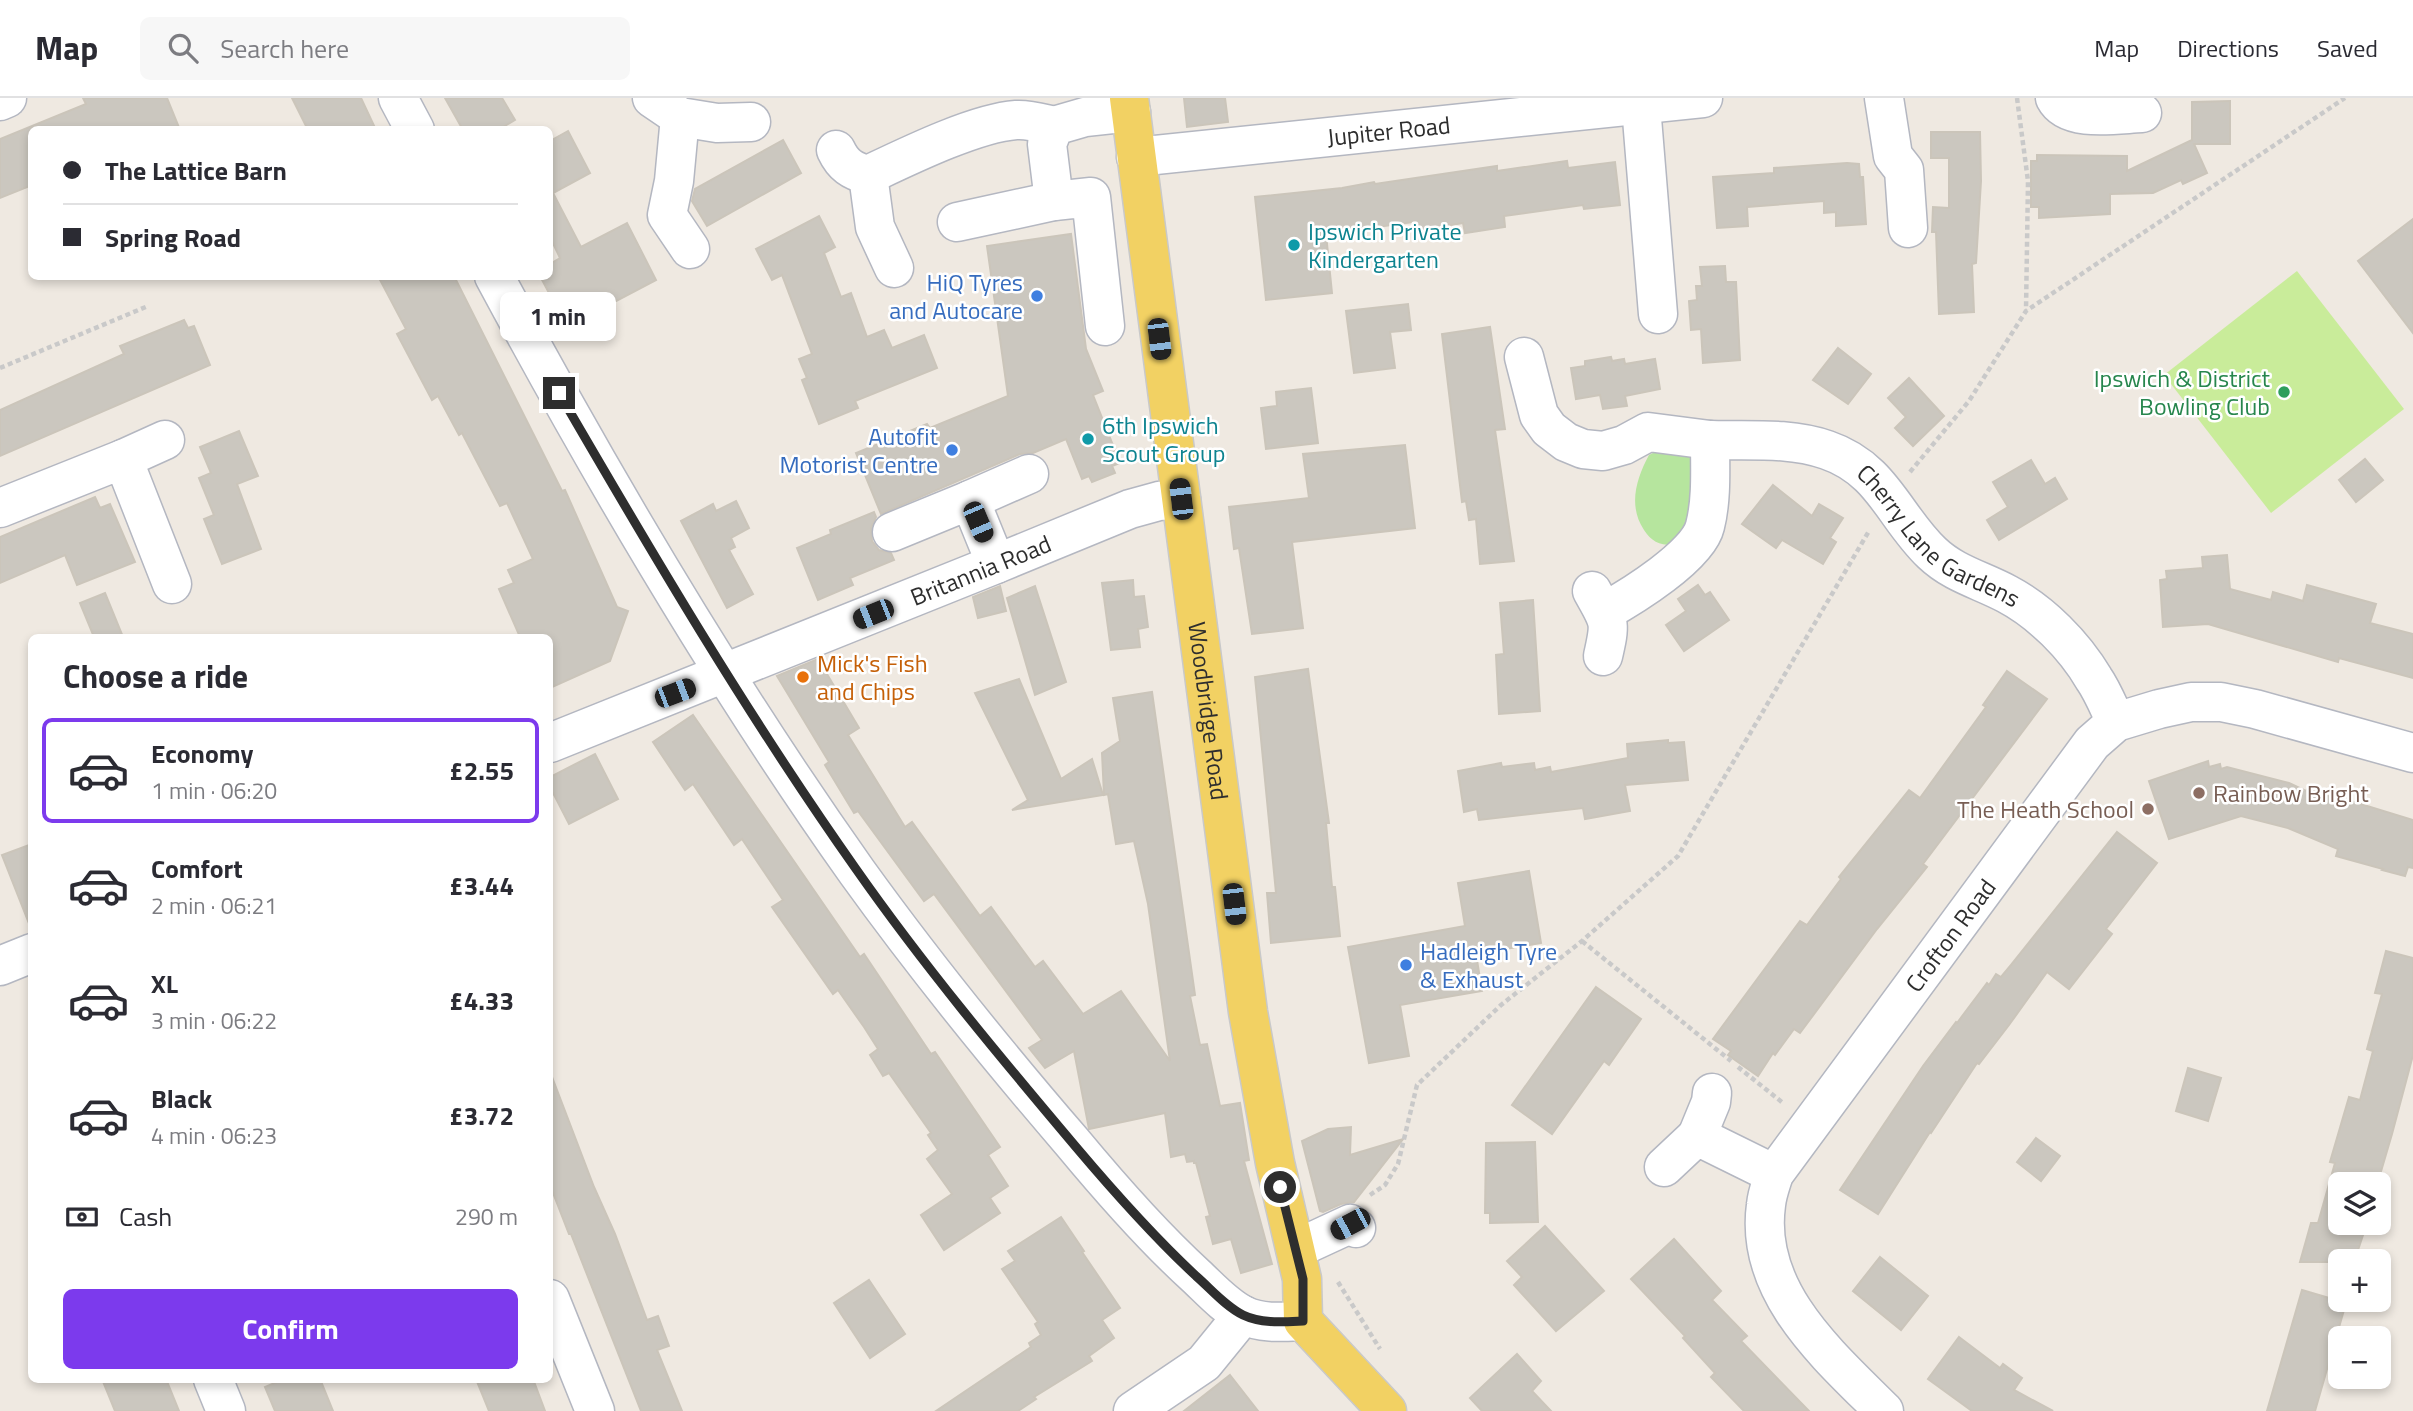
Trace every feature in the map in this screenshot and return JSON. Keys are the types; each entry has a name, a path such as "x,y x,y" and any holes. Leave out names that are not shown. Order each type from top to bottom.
{"main road":[{"name":"Woodbridge Road","path":"1130,105 1248,1012 1275,1163 1303,1279 1303,1321"},
{"path":"1303,1321 1387,1411"}],"street":[{"path":"0,101 7,98"},
{"path":"398,98 413,126"},
{"name":"Jupiter Road","path":"1136,157 1703,98"},
{"path":"1884,98 1893,156 1904,170 1908,228"},
{"path":"2055,98 2067,111 2079,114 2142,113"},
{"path":"836,150 840,159 852,171 868,175 917,153 996,124 1016,120 1036,121 1054,126 1130,105"},
{"path":"1641,106 1658,314"},
{"path":"690,249 667,215 674,181 666,108 717,123 751,122"},
{"path":"1054,126 1047,144 1054,201"},
{"path":"868,175 875,227 894,268"},
{"path":"957,222 1054,201 1091,198 1105,326"},
{"path":"496,280 649,550 725,673 858,872 934,974 1007,1066 1166,1249 1223,1301 1243,1315 1273,1323 1303,1321"},
{"name":"Cherry Lane Gardens","path":"1524,357 1539,415 1549,429 1566,442 1583,449 1602,451 1624,446 1648,432 1710,440 1801,444 1845,458 1871,477 1889,497 1915,535 1947,566 2005,593 2026,606 2053,629 2094,678 2116,722"},
{"path":"0,508 165,440"},
{"path":"1603,656 1609,627 1598,601 1649,583 1697,543 1705,527 1709,496 1710,440"},
{"path":"123,459 172,584"},
{"path":"892,532 1028,474"},
{"name":"Britannia Road","path":"553,742 1130,509 1159,501 1181,499"},
{"path":"970,500 996,565"},
{"name":"Crofton Road","path":"1884,1411 1802,1324 1779,1289 1770,1267 1765,1234 1766,1203 1774,1174 2092,744 2116,722 2191,702 2221,702 2413,753"},
{"path":"0,965 28,954"},
{"path":"1664,1167 1697,1136 1712,1093"},
{"path":"1697,1136 1774,1174"},
{"path":"1296,1250 1350,1224 1359,1214"},
{"path":"553,1306 595,1411"},
{"path":"1133,1411 1204,1363 1243,1315"},
{"path":"215,1383 226,1411"}],"path":[{"path":"2017,98 2028,181 2026,311"},
{"path":"1359,1214 1385,1185 1398,1164 1417,1084 1501,1005 1581,941 1678,856 1889,497 1969,401 2026,311 2345,98"},
{"path":"0,368 148,306"},
{"path":"1581,941 1810,1125"}],"green space":[{"name":"Ipswich & District Bowling Club","path":"2297,271 2404,409 2271,513 2164,375"},
{"path":"1657,451 1688,455 1694,464 1690,518 1672,545 1653,540 1644,530 1636,512 1640,473 1649,455"}],"building":[{"path":"83,98 167,98 178,126 32,126 86,104"},
{"path":"292,98 361,98 374,126 306,126"},
{"path":"445,98 502,98 515,120 505,126 461,126"},
{"path":"1184,98 1225,98 1228,122 1187,127"},
{"path":"2230,101 2230,144 2194,144 2207,173 2183,184 2181,180 2153,193 2110,194 2110,214 2039,218 2039,207 2031,207 2031,161 2037,161 2037,155 2127,156 2127,171 2192,140 2192,102"},
{"path":"28,128 28,187 0,198 0,139"},
{"path":"568,131 590,173 553,193 553,139"},
{"path":"1931,132 1980,132 1981,181 1976,263 1972,264 1974,312 1939,314 1936,232 1932,232 1933,207 1949,208 1949,158 1931,158"},
{"path":"783,140 801,173 707,226 692,201 695,189"},
{"path":"1567,161 1568,168 1615,162 1620,205 1584,209 1583,205 1504,216 1505,227 1465,233 1463,223 1415,231 1413,222 1326,234 1332,293 1266,300 1255,197 1375,184 1497,166 1497,171"},
{"path":"1859,164 1860,177 1863,177 1866,224 1836,226 1836,212 1824,213 1824,201 1747,207 1748,226 1717,228 1713,177 1774,173 1774,168"},
{"path":"553,193 581,247 627,223 656,280 567,327 542,280 553,280 553,262 560,258 553,243"},
{"path":"819,216 835,247 824,253 841,297 851,293 867,337 884,330 892,348 924,335 937,368 855,401 858,408 819,424 802,380 807,378 799,359 812,354 782,275 772,280 756,249"},
{"path":"2413,219 2413,333 2358,261"},
{"path":"1071,234 1086,349 1103,391 1093,395 1120,463 1112,466 1115,473 1092,482 1089,476 1082,479 1066,439 1033,453 1020,454 881,514 856,453 927,424 930,428 1008,396 987,246"},
{"path":"1725,266 1726,282 1736,282 1740,360 1703,363 1701,329 1691,330 1689,301 1697,300 1696,286 1702,286 1700,267"},
{"path":"380,280 456,280 562,491 565,490 617,607 628,611 610,661 553,687 553,634 519,634 499,589 514,583 508,570 533,559 507,503 500,506 462,433 459,435 438,396 432,400 397,334 406,329"},
{"path":"1408,304 1411,330 1390,332 1395,368 1354,373 1346,311"},
{"path":"184,320 188,328 194,326 210,365 0,456 0,410 124,354 120,346"},
{"path":"1490,327 1505,429 1495,430 1514,561 1480,564 1476,519 1469,520 1466,501 1462,502 1442,334"},
{"path":"1838,348 1871,374 1848,404 1813,380"},
{"path":"1611,357 1612,361 1624,359 1625,364 1655,359 1660,389 1625,396 1627,406 1603,409 1600,395 1576,399 1571,368 1585,366 1585,361"},
{"path":"1909,378 1944,416 1913,446 1895,428 1906,417 1888,398"},
{"path":"1311,388 1318,443 1266,449 1261,408 1277,406 1276,392"},
{"path":"239,431 258,476 237,484 261,549 222,564 204,519 214,515 199,478 211,473 200,447"},
{"path":"1405,445 1415,528 1292,542 1303,628 1252,634 1239,548 1234,549 1229,507 1309,498 1303,454"},
{"path":"2365,459 2383,480 2356,502 2339,480"},
{"path":"2031,460 2045,484 2055,478 2067,499 1999,540 1987,520 2008,507 1993,482"},
{"path":"1773,485 1812,516 1819,504 1843,518 1830,538 1836,542 1823,564 1782,540 1776,548 1742,524"},
{"path":"95,497 100,508 110,504 135,562 77,585 65,555 0,583 0,537"},
{"path":"736,501 749,528 731,538 735,547 729,550 753,594 727,608 681,521 713,504 716,511"},
{"path":"874,512 876,517 871,528 872,541 879,550 891,553 894,560 850,578 853,585 818,600 797,548 831,534 830,530"},
{"path":"2227,555 2230,589 2271,600 2273,592 2303,601 2307,585 2376,604 2370,623 2413,634 2413,678 2339,658 2338,662 2208,624 2163,627 2160,580 2167,579 2166,571 2203,568 2202,557"},
{"path":"1133,580 1134,597 1144,596 1148,627 1138,629 1140,647 1111,650 1102,583"},
{"path":"1698,585 1705,595 1710,592 1729,620 1684,651 1666,625 1686,611 1678,599"},
{"path":"1000,586 1006,611 978,618 973,597"},
{"path":"1035,586 1066,682 1035,695 1007,598"},
{"path":"105,593 122,634 93,634 80,603"},
{"path":"1533,600 1540,711 1499,714 1496,655 1504,654 1500,603"},
{"path":"818,659 859,728 848,735 905,827 912,822 980,916 991,907 1035,967 1043,961 1083,1014 1121,991 1170,1061 1148,904 1134,841 1116,844 1108,794 1104,795 1102,753 1120,741 1113,698 1152,692 1195,995 1190,996 1200,1045 1207,1044 1220,1106 1240,1103 1249,1160 1244,1161 1272,1264 1241,1273 1231,1239 1213,1244 1206,1217 1210,1216 1196,1163 1187,1162 1185,1154 1171,1157 1165,1113 1089,1129 1074,1051 1045,1068 1029,1048 1042,1040 934,894 924,901 858,811 854,813 825,765 829,762 777,676"},
{"path":"1308,669 1329,823 1326,823 1332,887 1335,887 1340,936 1271,943 1267,893 1276,893 1255,677"},
{"path":"2007,671 2047,699 1923,864 1927,867 1800,1033 1794,1029 1758,1076 1728,1055 1731,1051 1713,1039 1800,921 1807,925 1841,879 1839,877 1909,790 1920,798 1986,707 1983,705"},
{"path":"1019,679 1061,779 1092,759 1103,795 1012,810 1028,800 975,693"},
{"path":"693,715 860,957 864,954 931,1054 935,1052 1000,1147 988,1155 1008,1186 990,1198 1000,1213 944,1250 921,1215 952,1194 927,1159 938,1150 928,1135 931,1133 889,1073 883,1076 870,1055 878,1049 864,1027 838,990 833,994 772,907 783,900 742,839 734,845 693,784 685,790 653,742"},
{"path":"1668,740 1668,743 1684,742 1688,780 1625,785 1630,811 1585,819 1583,808 1479,820 1477,809 1464,812 1458,771 1501,763 1502,767 1534,763 1535,770 1550,767 1551,772 1628,758 1627,744"},
{"path":"595,754 618,799 569,824 553,793 553,775"},
{"path":"2208,761 2209,767 2220,764 2221,769 2227,767 2289,783 2306,791 2308,788 2350,805 2351,801 2413,820 2413,868 2408,867 2405,876 2382,870 2336,856 2338,849 2288,828 2241,816 2169,839 2149,781"},
{"path":"2117,832 2157,863 2106,929 2112,934 2069,989 2047,972 1979,1064 1977,1063 1878,1214 1840,1190 1923,1066 1956,1022 1996,974 2001,977"},
{"path":"28,845 28,921 2,855"},
{"name":"Hadleigh Tyre & Exhaust","path":"1529,871 1541,943 1476,954 1482,991 1400,1005 1409,1056 1369,1063 1348,947 1465,926 1458,883"},
{"path":"2386,951 2413,958 2413,1055 2381,1172 2332,1172 2335,1163 2330,1162 2349,1097 2360,1100 2373,1051 2367,1049 2382,994 2375,993"},
{"path":"1596,987 1641,1019 1609,1065 1604,1061 1552,1134 1512,1105"},
{"path":"2188,1068 2221,1078 2208,1121 2176,1111"},
{"path":"553,1080 647,1320 658,1316 669,1346 657,1350 682,1411 641,1411 553,1193"},
{"path":"1351,1127 1350,1155 1403,1139 1354,1202 1320,1211 1302,1141 1328,1129"},
{"path":"2036,1138 2060,1156 2041,1181 2017,1162"},
{"path":"1535,1142 1538,1222 1490,1223 1490,1213 1485,1213 1486,1143"},
{"path":"2328,1188 2328,1235 2363,1235 2358,1249 2328,1249 2328,1262 2300,1262 2311,1223 2318,1223"},
{"path":"1061,1217 1120,1308 1102,1320 1114,1338 1089,1356 1092,1361 1034,1397 1036,1399 1018,1411 936,1411 1031,1347 1029,1343 1041,1335 1035,1324 1038,1322 1002,1269 1015,1261 1008,1251"},
{"path":"1545,1226 1604,1291 1556,1331 1514,1285 1522,1277 1507,1261"},
{"path":"1674,1239 1721,1291 1712,1300 1747,1336 1741,1341 1809,1411 1744,1411 1711,1377 1715,1373 1683,1338 1685,1336 1631,1279"},
{"path":"1880,1257 1928,1296 1901,1330 1853,1291"},
{"path":"869,1280 905,1334 870,1358 834,1303"},
{"path":"2302,1290 2328,1298 2328,1312 2343,1312 2339,1326 2328,1326 2328,1366 2315,1411 2267,1411"},
{"path":"1959,1337 2000,1368 2003,1364 2022,1378 2014,1390 2053,1411 1972,1411 1928,1379"},
{"path":"1517,1354 1541,1381 1532,1391 1551,1411 1482,1411 1470,1398"},
{"path":"1230,1375 1258,1411 1184,1411"},
{"path":"104,1383 168,1383 179,1411 115,1411"},
{"path":"274,1383 322,1383 333,1411 275,1411 265,1387"},
{"path":"478,1383 534,1383 545,1411 489,1411"}],"place":[{"name":"Ipswich Private Kindergarten","path":"1294,245"},
{"name":"HiQ Tyres and Autocare","path":"1037,296"},
{"name":"Ipswich & District Bowling Club","path":"2284,392"},
{"name":"6th Ipswich Scout Group","path":"1088,439"},
{"name":"Autofit Motorist Centre","path":"952,450"},
{"name":"Mick's Fish and Chips","path":"803,677"},
{"name":"Rainbow Bright","path":"2199,793"},
{"name":"The Heath School","path":"2148,809"},
{"name":"Hadleigh Tyre & Exhaust","path":"1406,965"}],"route":[{"path":"559,393 649,550 725,673 858,872 934,974 1015,1076 1166,1249 1223,1301 1243,1315 1273,1323 1303,1321 1303,1279 1280,1187"}]}
